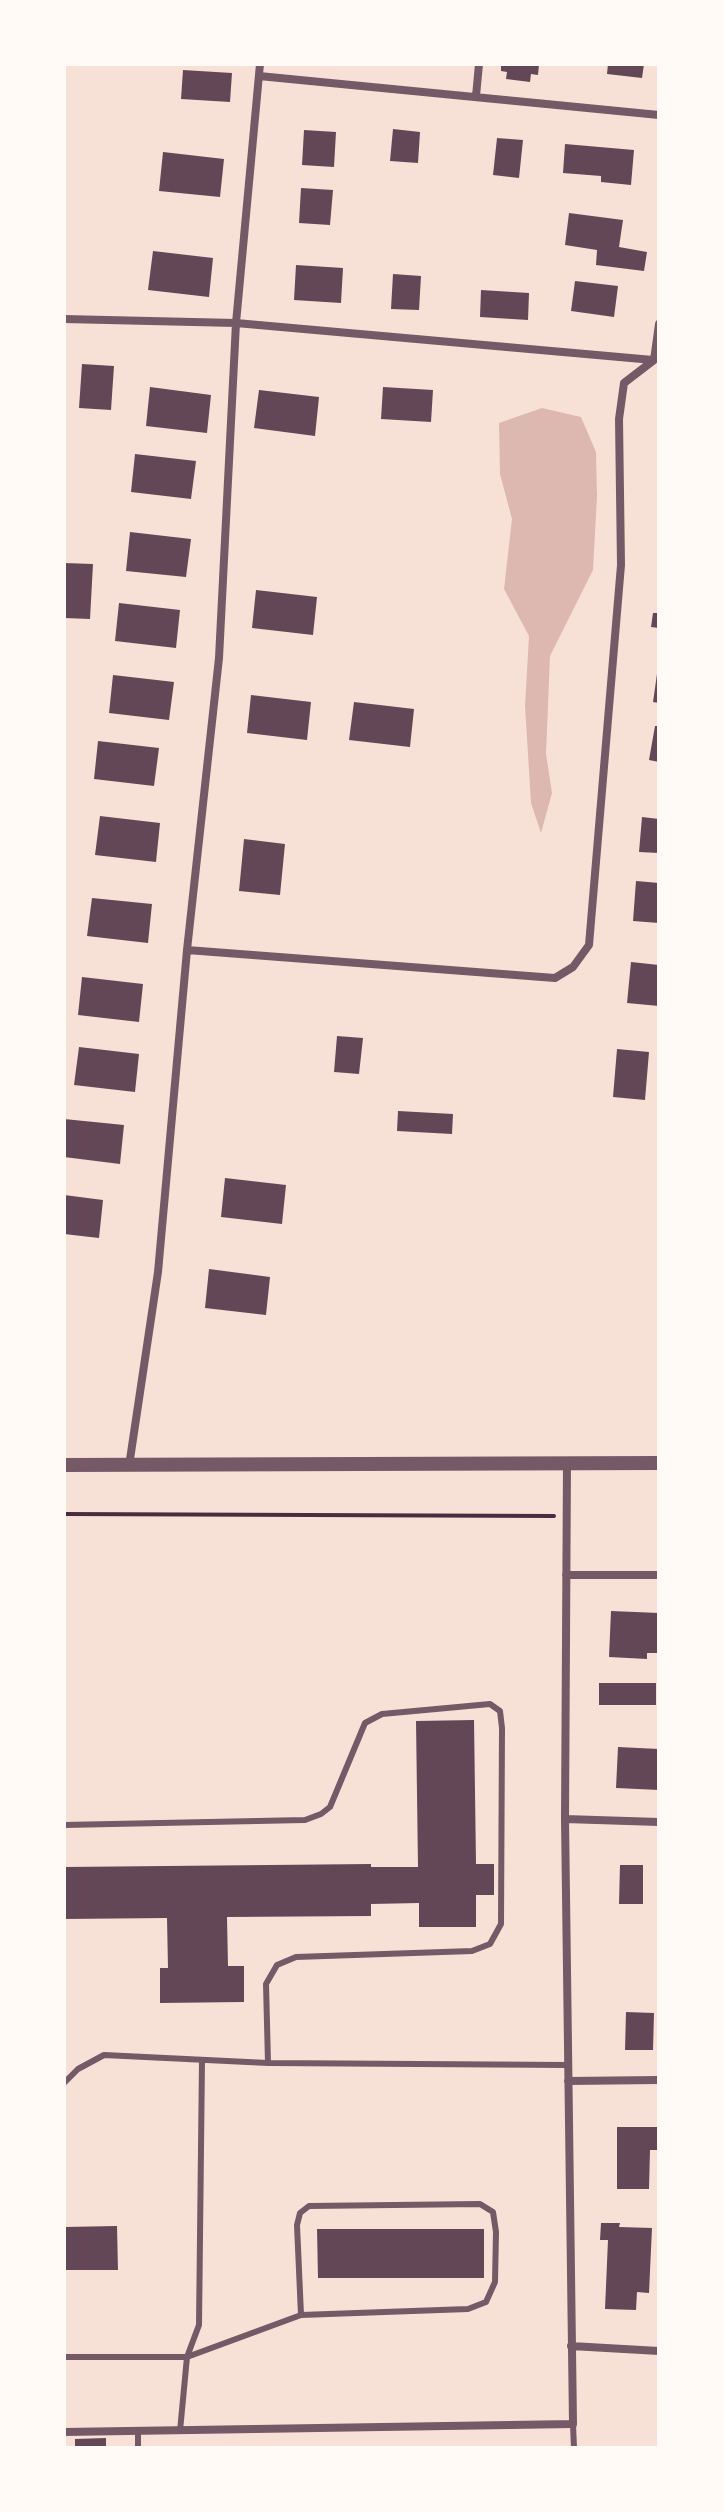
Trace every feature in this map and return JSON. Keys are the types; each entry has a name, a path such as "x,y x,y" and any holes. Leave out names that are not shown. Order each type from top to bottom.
{"street":[{"path":"129,1466 158,1272 187,950 219,658 236,323 260,64"},
{"path":"476,96 479,64"},
{"path":"259,76 659,115"},
{"path":"64,319 236,323 656,360"},
{"path":"187,950 555,978 573,967 589,945 591,929 621,565 621,407 624,383 656,360 659,324"},
{"path":"64,2432 573,2424 565,1819 567,1462"},
{"path":"64,1465 659,1463"},
{"path":"566,1575 659,1575"},
{"path":"565,1819 659,1822"},
{"path":"568,2081 659,2080"},
{"path":"571,2346 659,2351"}],"lane":[{"path":"64,1825 305,1820 330,1807 365,1723 382,1714 490,1704 500,1711 501,1924 490,1944 472,1951 296,1957 277,1965 266,1984 268,2063"},
{"path":"64,2083 78,2069 104,2055 268,2063 568,2065"},
{"path":"180,2431 187,2357 199,2325 202,2060"},
{"path":"64,2357 187,2357 301,2315 468,2309 486,2302 495,2282 496,2232 493,2212 480,2204 309,2206 300,2213 297,2225 301,2315"},
{"path":"573,2424 574,2448"},
{"path":"138,2431 138,2448"}],"path":[{"path":"64,1514 567,1516"}],"shaded area":[{"path":"542,408 581,417 596,452 597,496 593,570 550,656 546,754 552,793 541,833 531,803 525,706 529,636 504,589 512,519 500,474 499,423"}],"building":[{"path":"501,64 539,64 538,75 531,74 530,82 506,79 507,72 501,71"},
{"path":"608,64 644,64 642,78 607,74"},
{"path":"183,70 232,73 230,102 181,99"},
{"path":"393,129 420,132 418,163 390,161"},
{"path":"304,130 336,132 334,167 302,165"},
{"path":"497,138 523,140 519,178 493,175"},
{"path":"565,144 634,150 631,185 601,182 601,176 563,173"},
{"path":"163,152 224,159 220,197 159,191"},
{"path":"301,188 333,190 330,225 299,223"},
{"path":"569,213 623,220 619,247 647,252 644,271 596,265 597,250 565,245"},
{"path":"153,251 213,258 209,297 148,290"},
{"path":"296,265 343,268 341,303 294,300"},
{"path":"393,274 421,276 419,310 391,309"},
{"path":"575,281 618,286 614,317 571,311"},
{"path":"481,290 529,293 528,320 480,317"},
{"path":"82,364 114,366 111,410 79,408"},
{"path":"150,387 211,395 207,433 146,426"},
{"path":"383,387 433,390 431,422 381,419"},
{"path":"259,390 319,397 315,436 254,428"},
{"path":"135,454 196,461 191,499 131,492"},
{"path":"130,532 191,539 186,577 126,571"},
{"path":"64,563 93,564 90,619 64,618"},
{"path":"256,590 317,597 313,635 252,628"},
{"path":"119,603 180,610 176,648 115,641"},
{"path":"653,613 659,613 659,628 651,627"},
{"path":"659,674 659,703 653,702"},
{"path":"113,675 174,682 169,720 109,713"},
{"path":"251,695 311,702 307,740 247,733"},
{"path":"354,702 414,709 410,747 349,740"},
{"path":"655,726 659,726 659,762 649,760"},
{"path":"98,741 159,748 154,786 94,779"},
{"path":"100,816 160,823 156,862 95,855"},
{"path":"642,817 659,819 659,853 639,852"},
{"path":"244,839 285,844 280,895 239,891"},
{"path":"636,881 659,883 659,923 633,921"},
{"path":"92,898 152,904 148,943 87,936"},
{"path":"631,962 659,965 659,1006 627,1003"},
{"path":"82,977 143,984 139,1022 78,1015"},
{"path":"337,1036 363,1038 359,1074 334,1072"},
{"path":"79,1047 139,1054 135,1092 74,1085"},
{"path":"617,1049 649,1052 645,1100 613,1097"},
{"path":"398,1111 453,1114 452,1134 397,1131"},
{"path":"64,1119 124,1125 120,1164 64,1157"},
{"path":"225,1178 286,1185 282,1224 221,1217"},
{"path":"64,1195 103,1200 99,1238 64,1234"},
{"path":"209,1269 270,1277 266,1315 205,1308"},
{"path":"611,1611 659,1613 659,1653 647,1653 647,1659 609,1657"},
{"path":"599,1683 656,1683 656,1705 599,1705"},
{"path":"474,1720 476,1864 494,1864 494,1895 476,1895 476,1927 419,1927 419,1903 371,1904 371,1916 227,1917 228,1966 244,1966 244,2002 160,2003 160,1968 168,1968 167,1918 64,1919 64,1867 371,1864 371,1867 418,1867 416,1721"},
{"path":"618,1747 659,1749 659,1790 616,1788"},
{"path":"620,1865 643,1865 643,1904 619,1904"},
{"path":"626,2012 654,2013 653,2050 625,2050"},
{"path":"617,2127 659,2127 659,2150 650,2150 649,2189 617,2189"},
{"path":"601,2223 652,2228 649,2293 637,2292 636,2310 605,2309 608,2240 600,2240"},
{"path":"117,2226 118,2270 64,2270 64,2227"},
{"path":"317,2229 484,2229 484,2278 318,2278"},
{"path":"106,2438 106,2448 75,2448 75,2439"}]}
